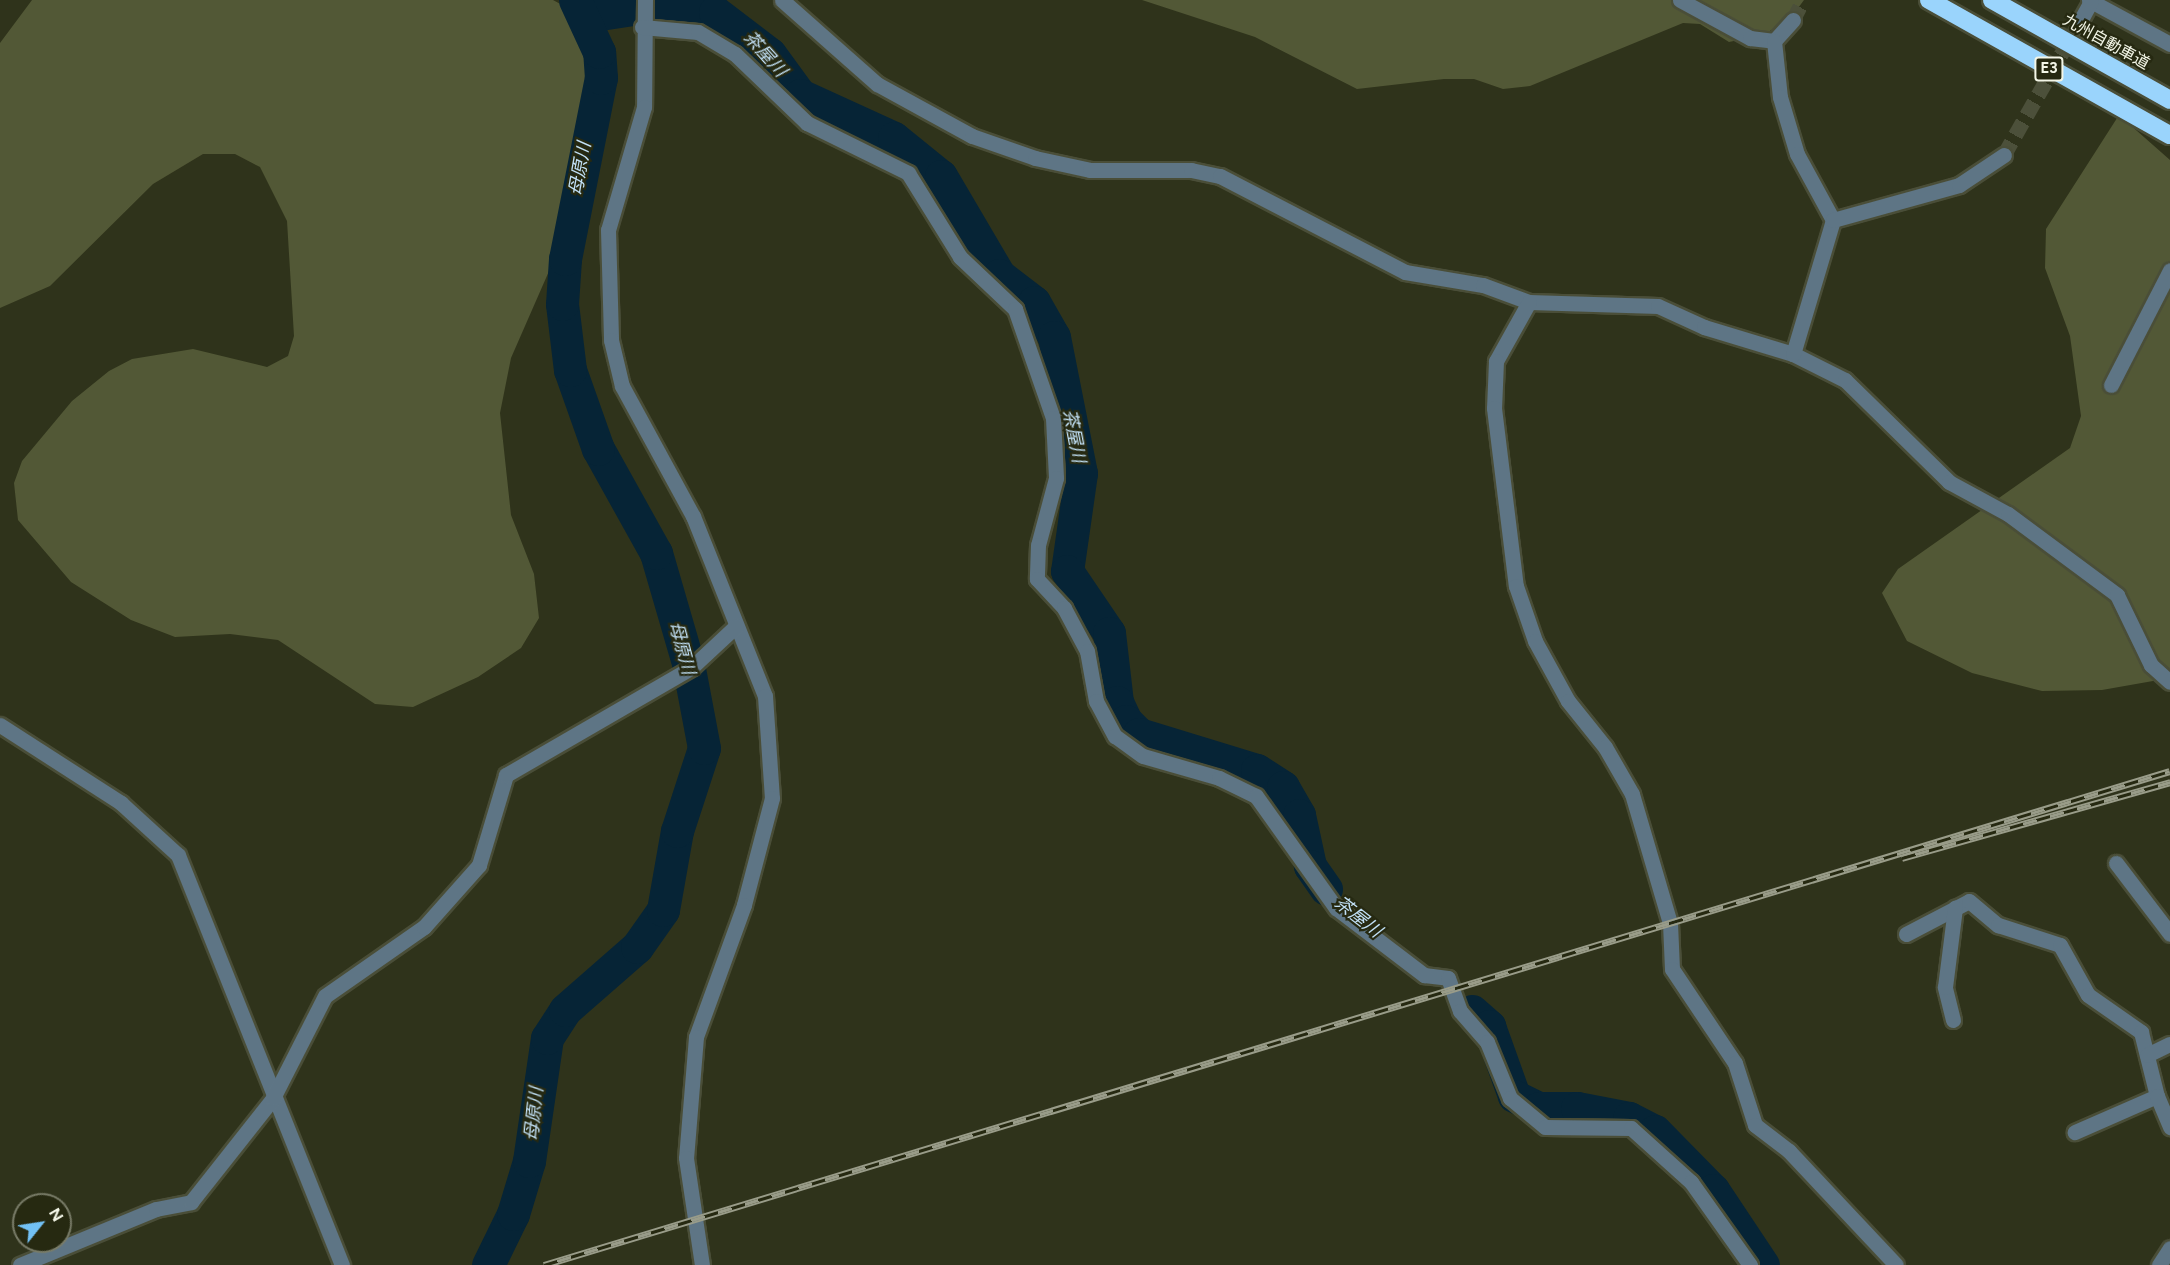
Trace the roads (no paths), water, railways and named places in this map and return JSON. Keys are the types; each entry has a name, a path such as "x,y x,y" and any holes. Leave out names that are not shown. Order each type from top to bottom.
{"highway":[{"name":"E3","path":"1929,0 2170,135"},
{"name":"九州自動車道","path":"1992,0 2170,100"}],"street":[{"path":"645,0 642,27 647,59 644,107 608,230 611,340 622,386 693,516 765,696 772,798 744,905 696,1038 686,1158 702,1265"},
{"path":"782,0 877,84 972,136 1090,170 1191,170 1220,176 1405,272 1483,285 1529,302 1658,306 1704,327 1793,354 1845,380 1949,482 2008,514 2104,582 2126,605 2155,670 2170,682"},
{"path":"1680,0 1750,38 1774,41"},
{"path":"2079,23 2090,1 2170,44"},
{"path":"1793,20 1774,41 1780,97 1797,154 1833,220 1793,354"},
{"path":"642,27 698,32 735,54 807,123 908,173 960,257 1015,309 1053,418 1056,478 1038,545 1037,579 1064,608 1087,651 1096,701 1115,736 1143,756 1219,778 1256,796 1336,908 1424,975 1448,978 1460,1011 1487,1042 1510,1098 1545,1127 1631,1128 1691,1182 1750,1265"},
{"path":"1833,220 1959,185 2004,155"},
{"path":"2111,385 2170,270"},
{"path":"1529,302 1496,361 1494,408 1516,586 1535,641 1568,701 1605,747 1632,794 1670,924 1672,969 1735,1063 1755,1125 1790,1151 1896,1265"},
{"path":"20,1265 156,1209 192,1202 273,1098 325,996 424,927 479,865 506,775 692,667 736,626"},
{"path":"0,725 121,802 178,855 211,925 273,1098 342,1265"},
{"path":"2116,863 2170,934"},
{"path":"1906,934 1969,902 1998,925 2060,945 2088,995 2141,1032 2157,1096 2170,1127"},
{"path":"1953,1020 1946,987 1955,908"},
{"path":"2146,1055 2170,1044"},
{"path":"2074,1132 2157,1096"}],"waterway":[{"name":"母原川","path":"488,1265 513,1214 529,1161 547,1038 565,1010 637,947 663,910 677,831 704,748 688,663 656,553 598,449 570,370 562,304 565,259 601,78 599,52 575,0"},
{"name":"茶屋川","path":"587,16 659,5 715,12 770,54 800,95 894,138 941,176 999,275 1034,302 1054,337 1081,473 1067,571 1109,633 1117,702 1126,721 1139,734 1257,770 1283,787 1299,815 1310,866 1326,889"},
{"name":"茶屋川","path":"1472,1011 1489,1026 1514,1096 1539,1108 1577,1108 1629,1118 1655,1131 1713,1190 1763,1265"}],"tunnel":[{"path":"1793,20 1803,0"},
{"path":"2004,155 2079,23"}],"railway":[{"path":"544,1265 2170,771"},
{"path":"1902,858 2170,782"}]}
